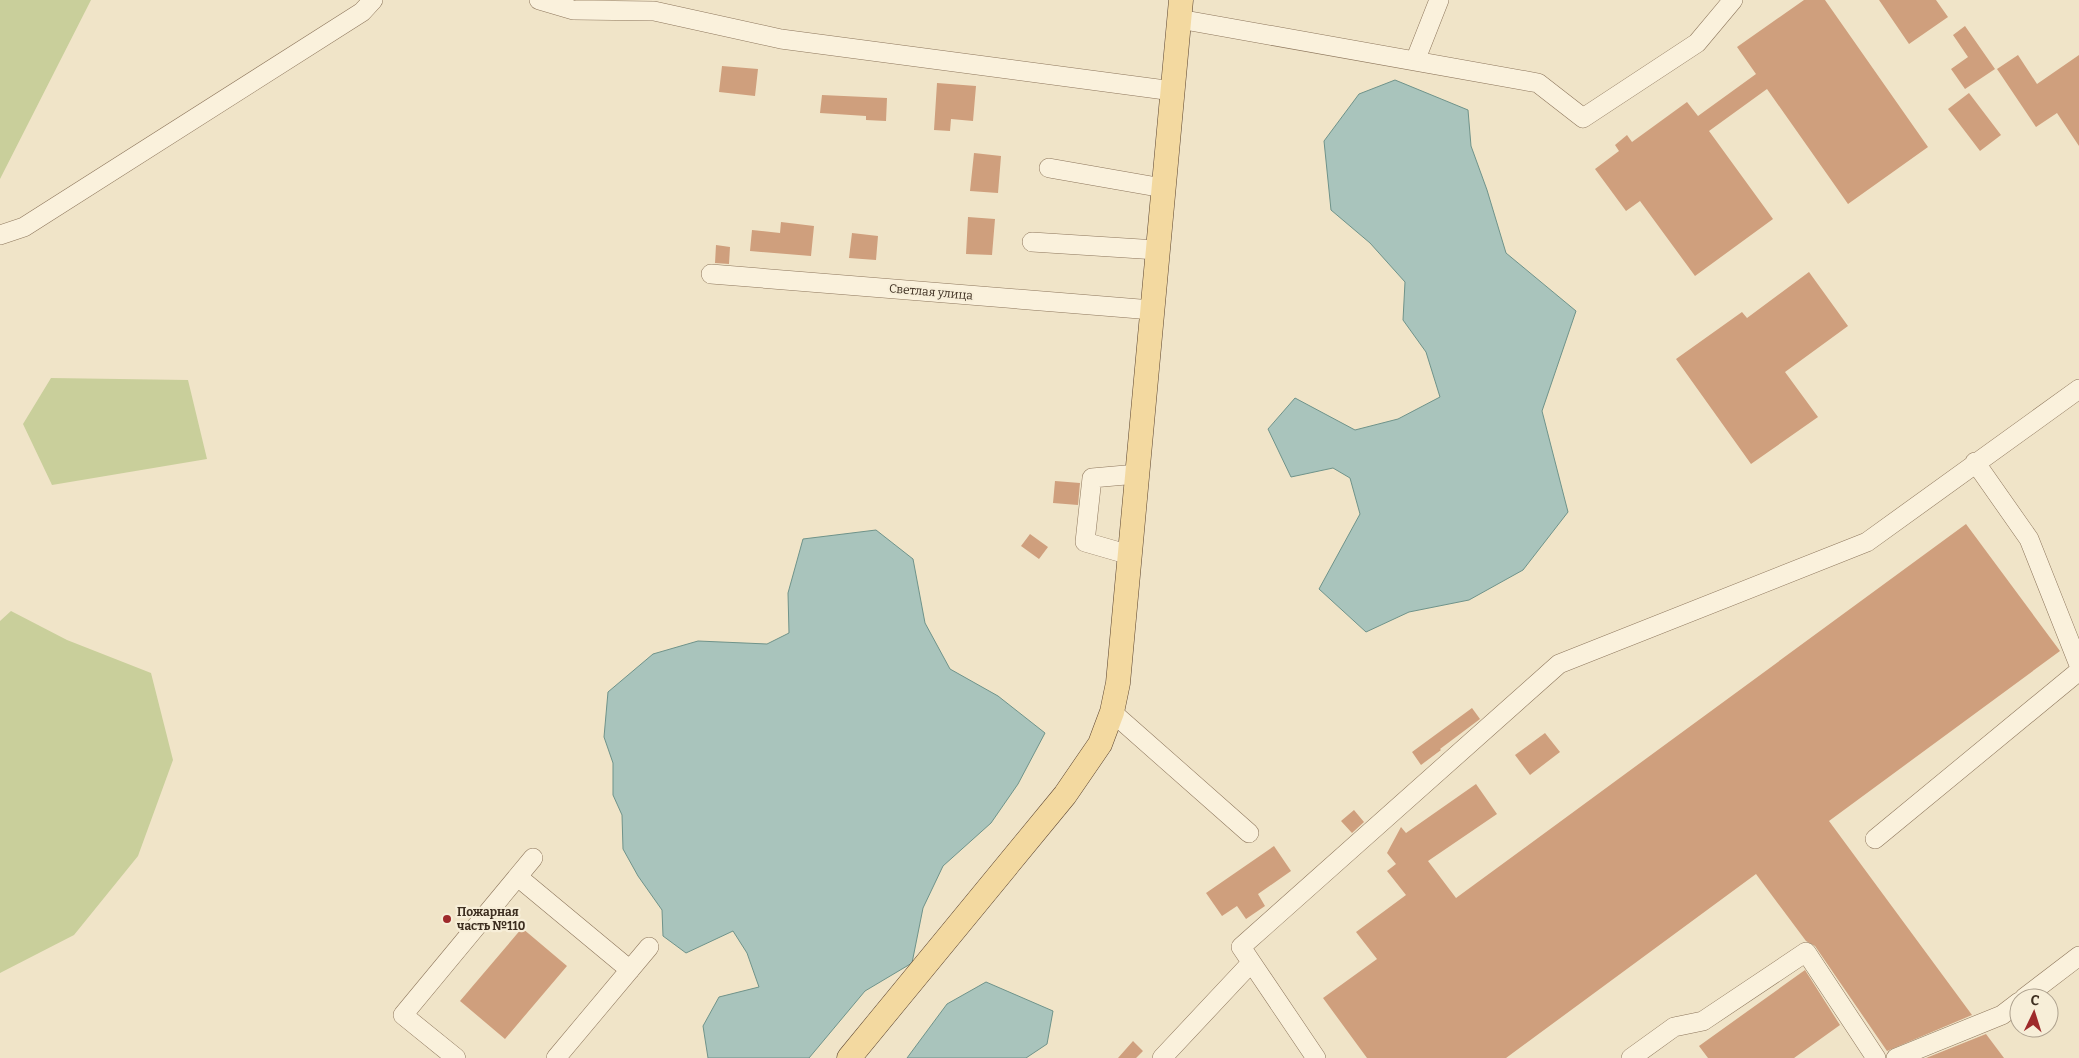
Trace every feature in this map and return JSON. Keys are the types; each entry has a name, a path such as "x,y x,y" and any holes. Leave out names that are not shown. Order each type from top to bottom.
{"main road":[{"path":"849,1058 1065,796 1100,744 1112,712 1118,683 1180,9"}],"lane":[{"path":"0,235 24,227 362,12 373,0"},
{"path":"539,0 573,10 654,11 781,39 1173,91"},
{"path":"1415,61 1439,0"},
{"path":"1180,9 1415,61 1538,83 1583,118 1697,43 1733,0"},
{"path":"1049,168 1163,188"},
{"path":"1032,242 1157,250"},
{"name":"Светлая улица","path":"711,274 1152,310"},
{"path":"1316,1058 1241,948 1559,664 1867,542 1975,462 2079,389"},
{"path":"1975,462 2029,539 2079,665"},
{"path":"1130,555 1085,542 1092,478 1137,474"},
{"path":"1875,839 2079,671"},
{"path":"1112,712 1249,833"},
{"path":"456,1058 403,1015 533,858"},
{"path":"518,877 630,970"},
{"path":"556,1058 649,947"},
{"path":"1630,1058 1674,1026 1703,1021 1806,952 1876,1058"},
{"path":"2037,988 2079,956"},
{"path":"1162,1058 1251,963"},
{"path":"1896,1058 2002,1015 2009,1010"}],"green space":[{"path":"0,0 91,0 0,179"},
{"path":"51,378 188,380 207,459 52,485 23,424"},
{"path":"11,611 67,640 151,673 173,760 138,856 74,935 0,973 0,621"}],"water":[{"path":"1395,80 1468,110 1471,146 1487,190 1506,253 1576,311 1542,411 1568,512 1523,570 1469,600 1409,612 1366,632 1319,589 1360,514 1350,478 1333,468 1291,477 1268,429 1295,398 1355,430 1398,419 1440,397 1426,352 1403,320 1405,282 1370,243 1331,210 1324,141 1359,94"},
{"path":"876,530 913,559 925,623 950,669 998,696 1045,733 1018,784 991,823 943,866 923,908 912,963 865,991 809,1058 708,1058 703,1026 719,997 759,987 747,953 733,931 686,953 663,936 662,910 638,876 623,849 622,815 613,795 613,763 604,737 608,692 653,654 698,641 767,644 789,633 788,593 803,539"},
{"path":"986,982 1053,1011 1047,1044 1026,1058 907,1058 947,1004"}],"building":[{"path":"1804,0 1825,0 1928,147 1848,204 1767,89 1709,131 1773,219 1695,276 1640,201 1626,211 1595,169 1619,151 1615,145 1627,135 1632,142 1687,102 1698,116 1756,74 1737,47"},
{"path":"1879,0 1936,0 1948,17 1909,44"},
{"path":"1965,26 1995,69 1965,89 1951,69 1968,57 1953,35"},
{"path":"2018,55 2037,84 2079,55 2079,146 2057,113 2036,127 1997,69"},
{"path":"722,66 758,69 755,96 719,92"},
{"path":"937,83 976,86 973,121 951,119 950,131 934,130"},
{"path":"1969,93 2001,135 1980,151 1948,109"},
{"path":"822,95 887,98 886,121 866,120 866,116 820,113"},
{"path":"974,153 1001,156 998,193 970,191"},
{"path":"968,217 995,219 992,255 966,254"},
{"path":"781,222 814,226 811,256 750,251 752,230 780,233"},
{"path":"852,233 878,236 876,260 849,258"},
{"path":"716,245 730,247 729,264 715,263"},
{"path":"1809,272 1848,326 1785,372 1818,417 1751,464 1676,359 1742,312 1747,318"},
{"path":"1055,481 1080,483 1078,505 1053,503"},
{"path":"1966,524 2060,651 1829,821 1972,1015 1887,1051 1815,946 1806,941 1756,874 1506,1058 1367,1058 1323,998 1377,959 1356,932 1406,895 1387,871 1396,864 1387,853 1401,827 1406,833 1476,784 1497,814 1428,861 1456,898"},
{"path":"1030,534 1048,547 1039,559 1021,546"},
{"path":"1472,708 1480,719 1421,765 1412,752"},
{"path":"1545,733 1560,752 1530,775 1515,755"},
{"path":"1354,810 1364,822 1352,833 1341,821"},
{"path":"1274,846 1291,871 1258,894 1265,906 1246,919 1237,906 1222,916 1206,893"},
{"path":"522,928 567,966 505,1039 460,1001"},
{"path":"1805,970 1840,1025 1794,1058 1708,1058 1699,1046"},
{"path":"1986,1034 2004,1058 1926,1058"},
{"path":"1133,1041 1143,1051 1136,1058 1118,1058"}],"place":[{"name":"Пожарная часть №110","path":"447,919"}]}
